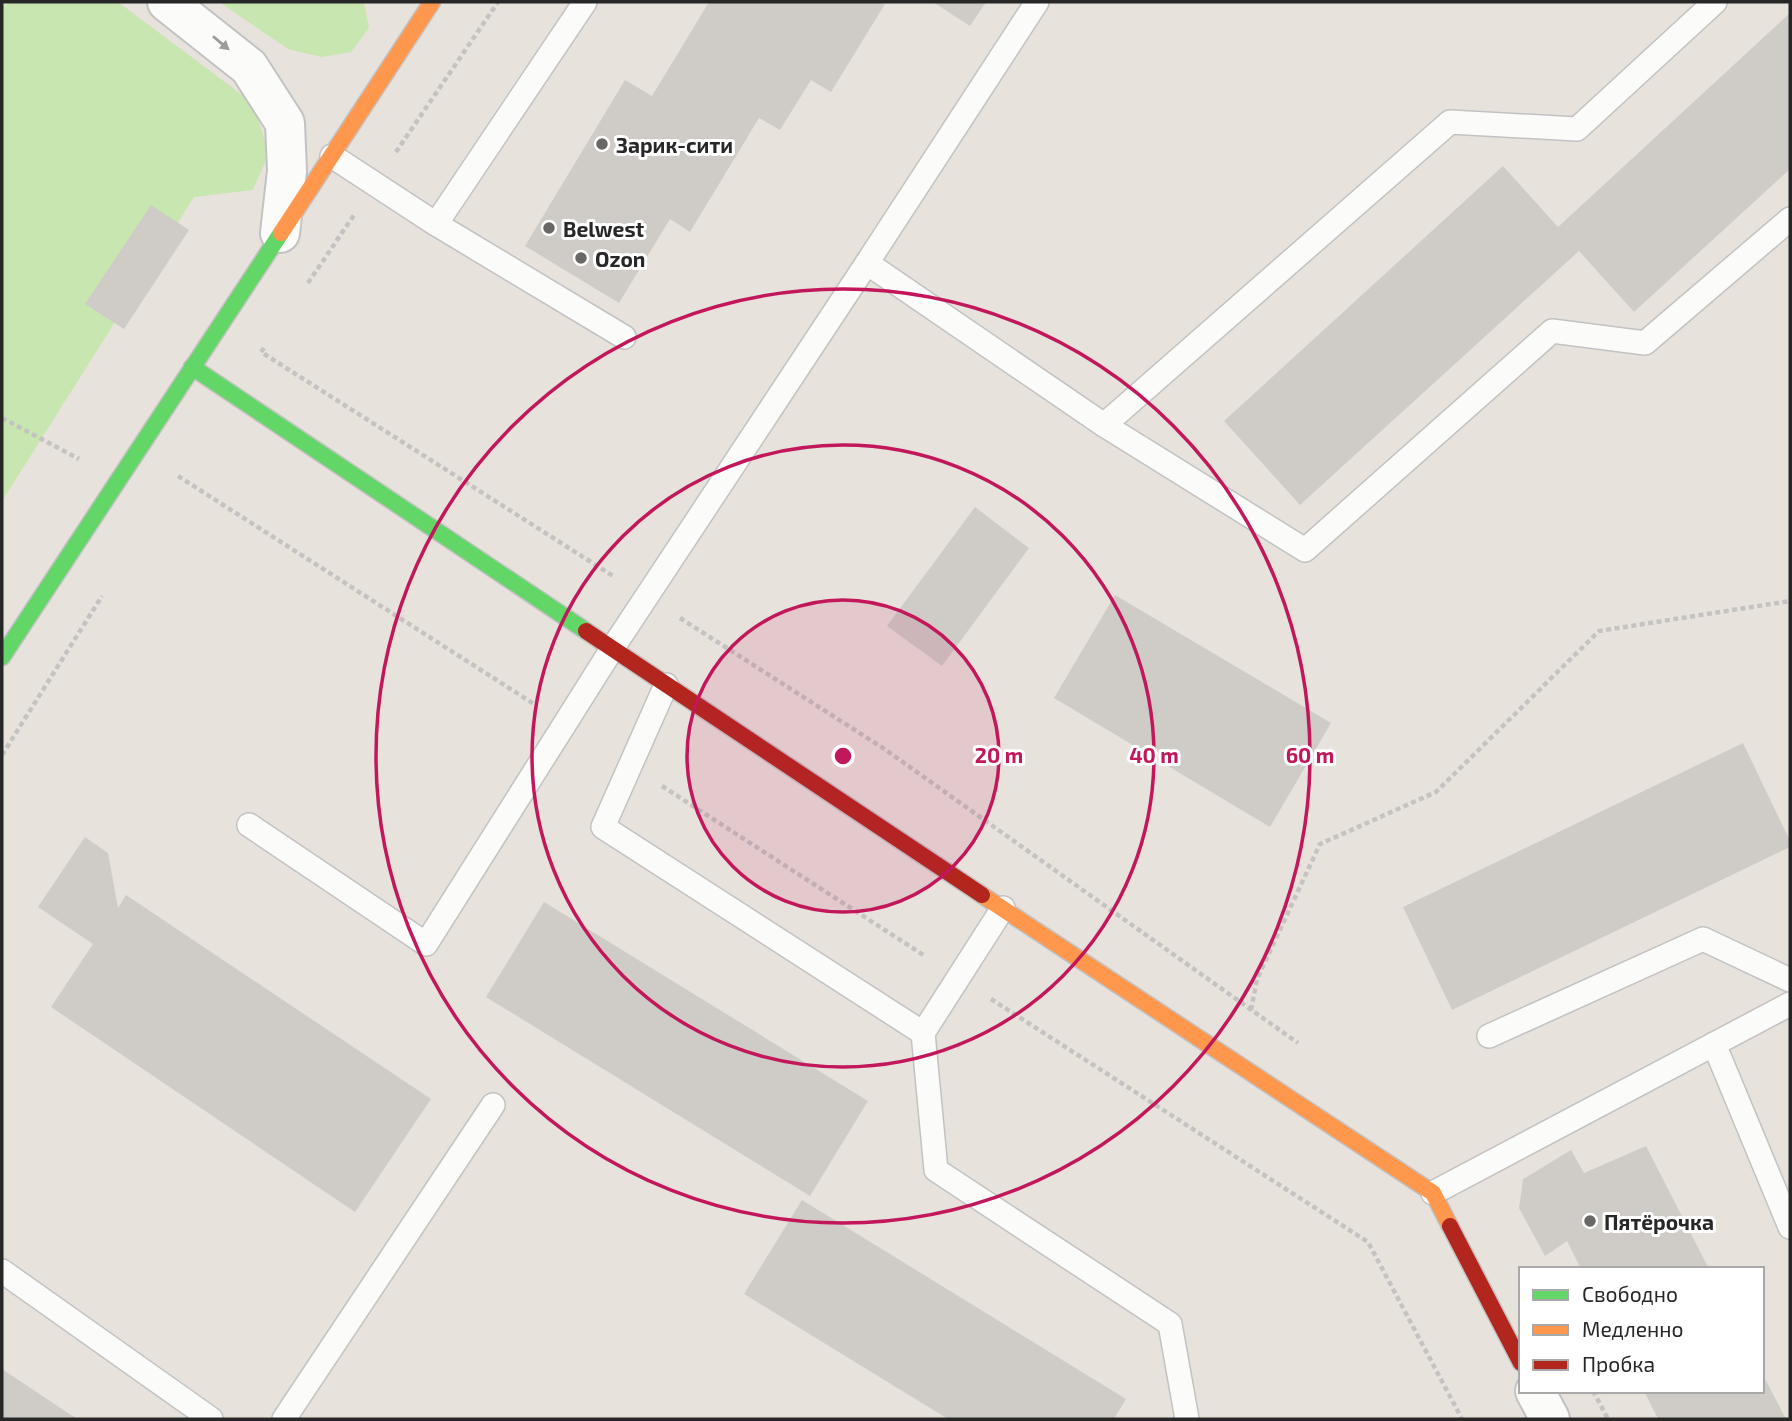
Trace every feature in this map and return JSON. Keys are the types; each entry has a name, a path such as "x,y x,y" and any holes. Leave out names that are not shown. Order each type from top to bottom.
{"street":[{"path":"167,2 250,67 285,123 287,171 280,233"},
{"path":"2,657 432,2"},
{"path":"192,367 1433,1193 1519,1359"},
{"path":"1536,1393 1550,1419"}],"lane":[{"path":"436,224 585,2"},
{"path":"249,825 426,944 612,649 1037,2"},
{"path":"1104,425 1450,122 1577,128 1715,2"},
{"path":"332,156 436,224 624,337"},
{"path":"867,263 1104,425 1305,550 1552,331 1645,343 1790,219"},
{"path":"666,685 603,827 923,1033"},
{"path":"1003,908 923,1033 936,1170 1170,1324 1187,1419"},
{"path":"1489,1036 1703,939 1790,980"},
{"path":"1433,1193 1790,1004"},
{"path":"1714,1044 1790,1227"},
{"path":"284,1419 493,1105"},
{"path":"2,1271 211,1419"}],"path":[{"path":"261,352 883,748 1307,1050"},
{"path":"2,418 117,479"},
{"path":"171,487 178,475 565,723"},
{"path":"2,755 105,592"},
{"path":"1238,1064 1257,979 1320,844 1436,792 1599,631 1790,601"},
{"path":"630,766 1368,1242 1462,1419"},
{"path":"1594,1393 1608,1419"}],"green space":[{"path":"10,2 118,2 253,103 269,153 253,190 194,197 2,501 2,7"},
{"path":"219,2 364,2 369,28 351,52 322,57 288,49"}],"building":[{"path":"709,2 885,4 831,92 811,80 780,130 759,118 690,232 670,219 619,303 525,246 625,80 652,96"},
{"path":"933,2 986,2 970,26"},
{"path":"1790,13 1790,169 1634,312 1579,251 1300,505 1224,421 1503,166 1558,227"},
{"path":"151,205 189,230 124,329 85,304"},
{"path":"975,507 1029,548 942,666 887,626"},
{"path":"1115,595 1331,723 1270,827 1054,698"},
{"path":"1743,743 1790,841 1790,847 1452,1010 1403,907"},
{"path":"85,837 108,853 118,908 126,895 431,1099 355,1212 51,1007 93,944 38,907"},
{"path":"544,902 868,1101 810,1196 486,997"},
{"path":"1646,1146 1708,1267 1580,1267 1567,1241 1545,1256 1519,1208 1523,1179 1571,1150 1584,1173"},
{"path":"802,1200 1126,1399 1114,1419 948,1419 744,1294"},
{"path":"2,1369 77,1419 2,1419"},
{"path":"1764,1377 1786,1419 1658,1419 1645,1393 1764,1393"}],"traffic: fast":[{"path":"2,657 281,233"},
{"path":"192,367 586,631"}],"traffic: slow":[{"path":"281,233 432,2"},
{"path":"982,895 1433,1193 1450,1226"}],"traffic: jam":[{"path":"586,631 982,895"},
{"path":"1450,1226 1519,1359"}],"place":[{"name":"Зарик-сити","path":"602,144"},
{"name":"Belwest","path":"549,228"},
{"name":"Ozon","path":"581,258"},
{"name":"Пятёрочка","path":"1590,1221"}]}
